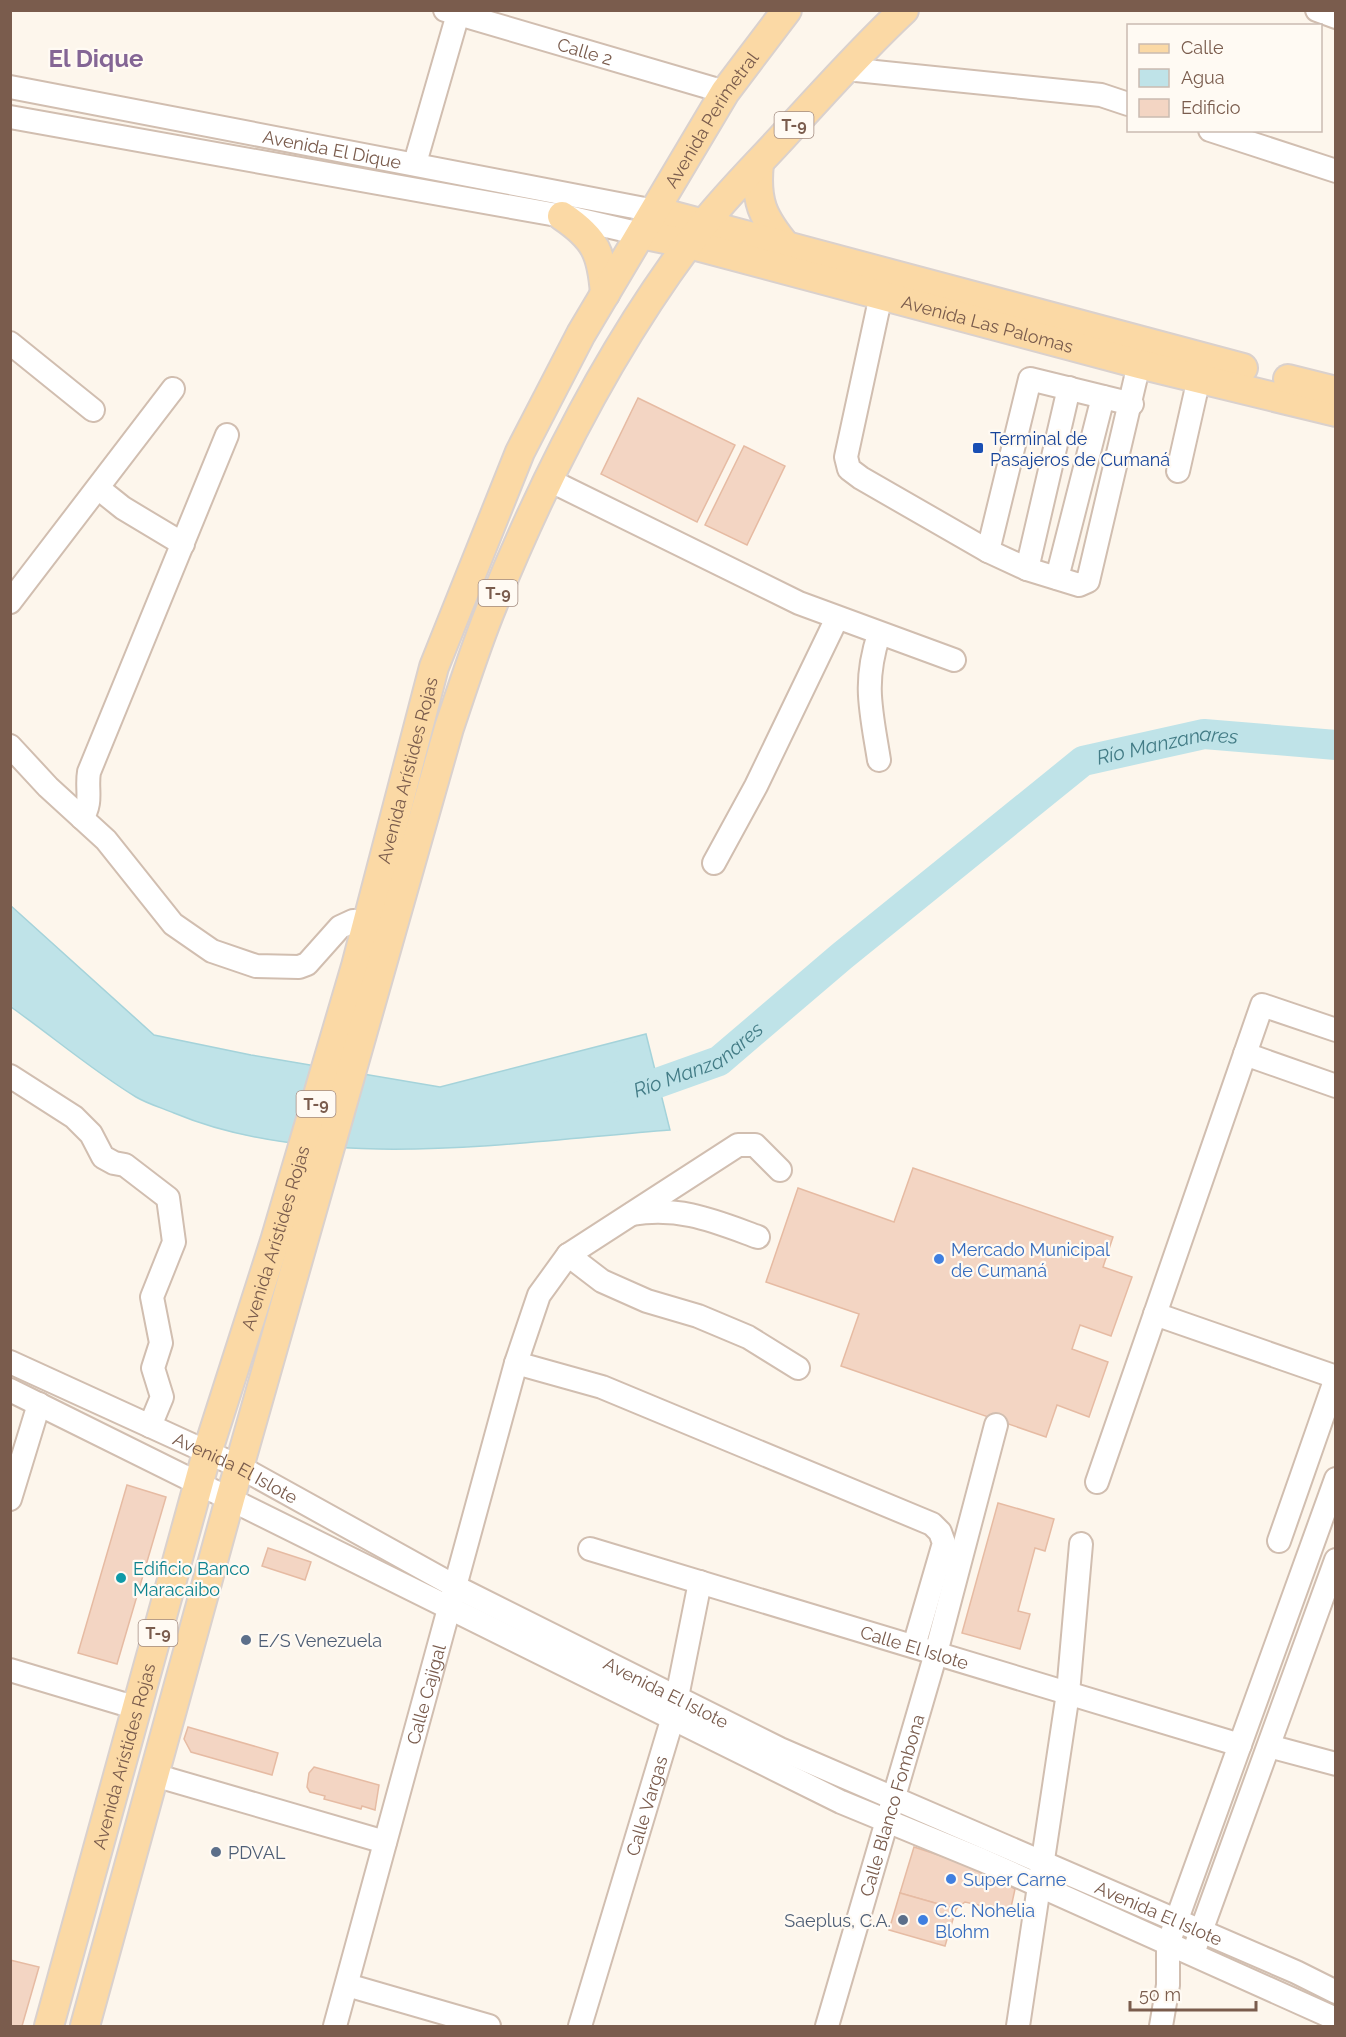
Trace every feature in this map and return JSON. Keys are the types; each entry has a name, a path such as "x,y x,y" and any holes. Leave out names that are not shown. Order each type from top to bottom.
{"main road":[{"name":"Avenida Perimetral","path":"648,222 725,92 786,10"},
{"name":"T-9","path":"697,234 759,163 904,10"},
{"path":"759,163 756,188 760,206 771,228 787,247"},
{"path":"562,216 588,235 597,250 602,260 605,294"},
{"name":"Avenida Las Palomas","path":"648,222 697,234 881,295 1139,364 1335,412"},
{"name":"Avenida Arístides Rojas","path":"368,970 368,923 434,667 520,452 581,334 648,222"},
{"name":"Avenida Las Palomas","path":"697,234 787,247 1140,342 1335,391"},
{"name":"Avenida Arístides Rojas","path":"85,2026 240,1467 288,1244 368,970 449,728 492,605 549,480 620,348 697,234"},
{"name":"Avenida Arístides Rojas","path":"49,2026 207,1453 288,1244"}],"street":[{"path":"1317,10 1335,17"},
{"name":"Calle 2","path":"465,14 725,92"},
{"path":"415,163 465,14"},
{"path":"846,69 1101,95 1127,104"},
{"name":"Avenida El Dique","path":"10,87 415,163 648,222"},
{"name":"Avenida El Dique","path":"10,117 562,216 648,222"},
{"path":"1216,132 1335,171"},
{"path":"881,295 846,457 849,469 987,551 1027,569 1079,585 1088,581 1132,404 1139,364"},
{"path":"10,343 93,410"},
{"path":"1178,471 1199,378"},
{"path":"987,551 1030,379 1132,404"},
{"path":"1027,569 1069,388"},
{"path":"10,602 173,389"},
{"path":"1057,578 1103,397"},
{"path":"82,818 89,804 90,794 86,786 89,772 227,435"},
{"path":"549,480 799,603 954,660"},
{"path":"98,488 123,508 183,544"},
{"path":"714,863 756,786 837,618"},
{"path":"879,634 869,664 868,694 879,760"},
{"path":"10,746 48,788 106,840 172,924 212,951 256,966 299,967 308,964 340,927 353,921 368,923"},
{"path":"1097,1482 1262,1005 1335,1030"},
{"path":"1245,1054 1335,1086"},
{"path":"10,1076 74,1117 91,1134 103,1156 114,1163 125,1165 168,1198 174,1242 152,1297 161,1343 153,1368 162,1397 150,1426"},
{"path":"780,1170 755,1145 738,1145 568,1255 602,1281 646,1301 698,1316 748,1337 798,1368"},
{"path":"628,1215 654,1211 685,1212 758,1237"},
{"name":"Calle Cajigal","path":"335,2026 448,1609 457,1586 516,1363 539,1295 568,1255"},
{"path":"1155,1314 1335,1377 1279,1541"},
{"name":"Avenida El Islote","path":"10,1362 240,1467 674,1706 841,1802 886,1821 1177,1921 1333,1984"},
{"path":"516,1363 602,1387 932,1524 942,1536 944,1543 914,1646"},
{"name":"Avenida El Islote","path":"10,1390 448,1609 893,1799 1168,1944 1335,2019"},
{"path":"10,1499 39,1404"},
{"name":"Calle Blanco Fombona","path":"827,2026 936,1653 996,1425"},
{"path":"1161,2026 1168,1985 1168,1944 1335,1479"},
{"path":"942,1536 956,1533 967,1537"},
{"path":"1018,2026 1068,1693 1081,1544"},
{"name":"Calle El Islote","path":"590,1549 1240,1745"},
{"path":"1168,1985 1192,1955 1202,1932 1335,1560"},
{"name":"Calle Vargas","path":"580,2026 674,1706 700,1582"},
{"path":"10,1670 137,1708"},
{"path":"1269,1746 1335,1764"},
{"path":"154,1775 385,1842"},
{"path":"347,1985 489,2026"}],"water":[{"path":"10,905 154,1035 251,1055 440,1087 646,1034 670,1130 483,1146 419,1149 354,1148 291,1143 231,1132 174,1113 120,1087 11,1007"}],"building":[{"path":"638,398 735,445 697,522 601,474"},
{"path":"744,446 785,466 747,545 705,525"},
{"path":"913,1168 1113,1237 1103,1267 1132,1277 1111,1336 1080,1325 1072,1349 1108,1362 1089,1417 1057,1405 1046,1437 841,1366 859,1314 766,1282 798,1188 894,1222"},
{"name":"Edificio Banco Maracaibo","path":"127,1485 166,1497 117,1664 78,1653"},
{"path":"998,1503 1054,1519 1045,1551 1035,1548 1018,1611 1030,1614 1020,1649 962,1633"},
{"path":"268,1548 311,1562 305,1580 262,1566"},
{"path":"188,1727 278,1753 272,1775 191,1752 184,1739"},
{"path":"314,1767 379,1785 375,1810 362,1806 361,1809 324,1799 325,1796 310,1792 307,1787 309,1773"},
{"name":"Super Carne","path":"914,1847 981,1869 1015,1889 1010,1912 965,1902 956,1909 900,1893"},
{"name":"C.C. Nohelia Blohm","path":"900,1893 956,1909 945,1946 889,1930"},
{"path":"10,1960 39,1967 22,2026 10,2026"}],"waterway":[{"name":"Río Manzanares","path":"621,1096 719,1061 842,956 1083,761 1204,734 1336,745"}],"place":[{"name":"Terminal de Pasajeros de Cumaná","path":"978,448"},
{"name":"Mercado Municipal de Cumaná","path":"939,1259"},
{"name":"Edificio Banco Maracaibo","path":"121,1578"},
{"name":"E/S Venezuela","path":"246,1640"},
{"name":"PDVAL","path":"216,1852"},
{"name":"Super Carne","path":"951,1879"},
{"name":"Saeplus, C.A.","path":"903,1920"},
{"name":"C.C. Nohelia Blohm","path":"923,1920"}],"district":[{"name":"El Dique","path":"96,58"}]}
